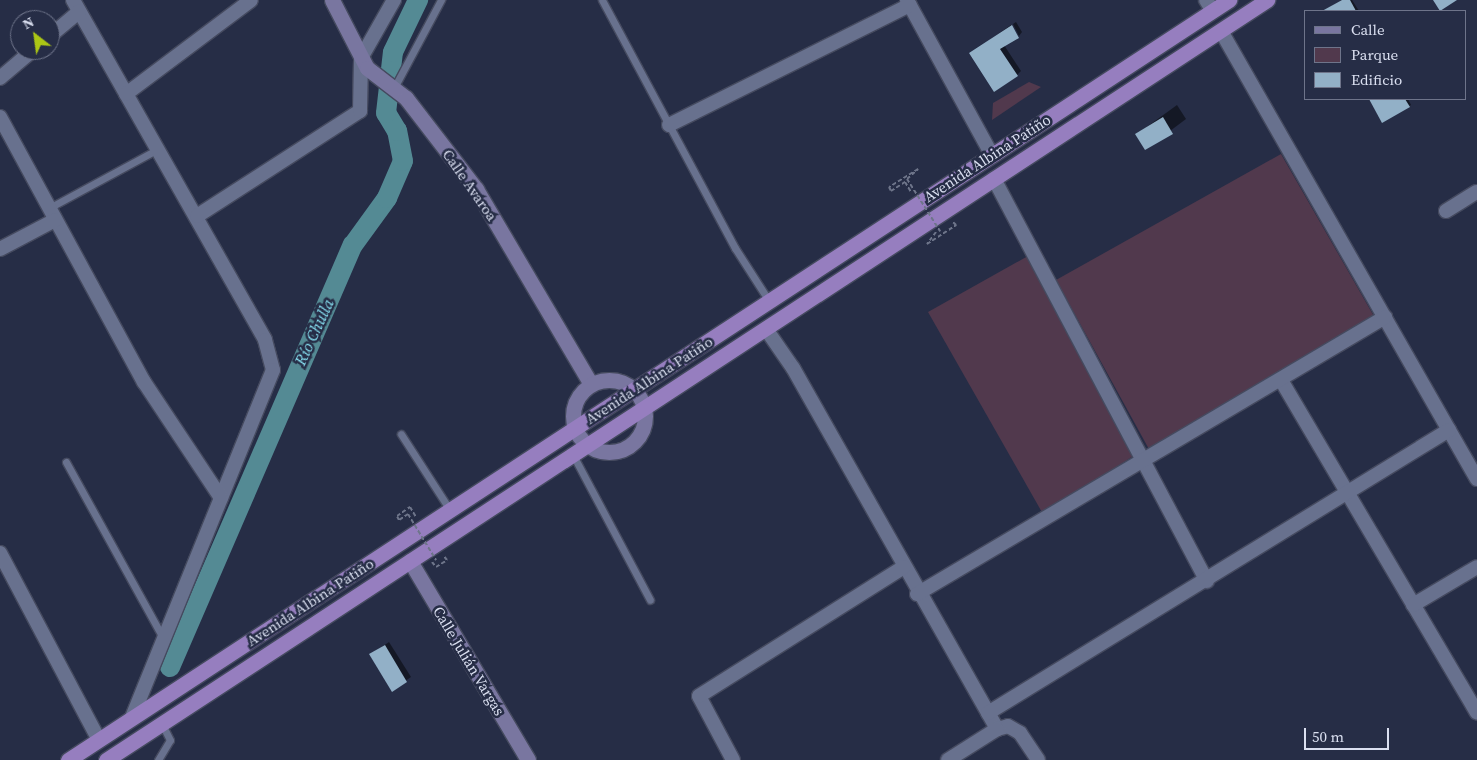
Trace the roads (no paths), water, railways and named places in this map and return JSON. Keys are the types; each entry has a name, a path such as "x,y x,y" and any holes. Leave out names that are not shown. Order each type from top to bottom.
{"highway":[{"name":"Avenida Albina Patiño","path":"68,760 992,155 1210,6 1229,0"},
{"name":"Avenida Albina Patiño","path":"106,760 1267,0"}],"main road":[{"name":"Calle Avaroa","path":"332,0 361,58 379,76 395,86 476,189 591,384"},
{"path":"614,380 633,390 644,408 646,422 634,443 613,452 588,445 575,428 574,408 591,384 614,380"},
{"name":"Calle Julián Vargas","path":"410,561 528,760"}],"street":[{"path":"126,94 251,0"},
{"path":"198,216 360,111 361,58 394,0"},
{"path":"669,126 908,2 992,155"},
{"path":"60,24 76,6 198,216 265,340 273,370 131,719"},
{"path":"1221,30 1477,478"},
{"path":"0,78 22,60"},
{"path":"0,117 144,382 221,498"},
{"path":"994,179 1146,459 1206,581"},
{"path":"1446,211 1477,192"},
{"path":"0,250 52,214"},
{"path":"917,594 1385,317"},
{"path":"766,329 793,368 904,567 917,594 997,729"},
{"path":"1281,380 1477,713"},
{"path":"988,713 1206,581 1449,430"},
{"path":"0,552 99,740"},
{"path":"733,760 699,696 904,567"},
{"path":"1413,605 1477,567"},
{"path":"948,760 997,729 1008,726 1020,734 1038,760"}],"lane":[{"path":"395,86 441,0"},
{"path":"602,0 669,126 770,301"},
{"path":"52,214 158,149"},
{"path":"401,434 450,510"},
{"path":"573,455 650,600"},
{"path":"66,462 164,639"},
{"path":"158,760 170,740 162,724"}],"waterway":[{"name":"Río Chulla","path":"170,667 353,245 387,198 403,161 397,131 386,113 393,52 418,0"}]}
